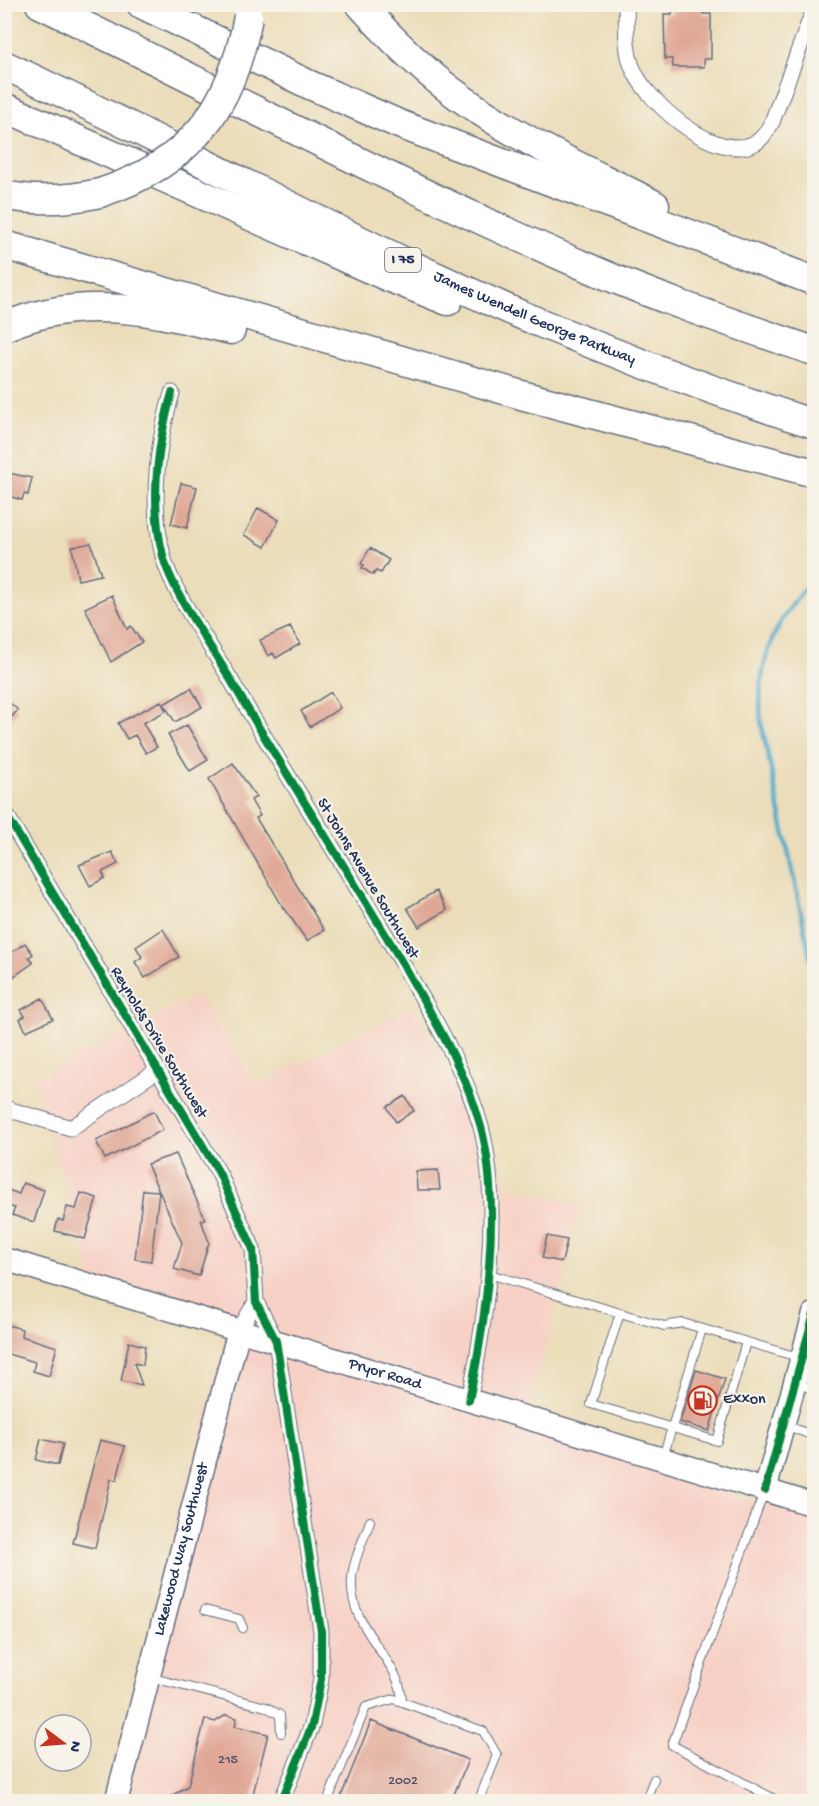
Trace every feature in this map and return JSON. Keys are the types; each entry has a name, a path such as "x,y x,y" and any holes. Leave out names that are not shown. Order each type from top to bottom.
{"highway":[{"path":"40,4 505,231 707,315 814,351"},
{"path":"141,4 310,85 399,124 814,281"},
{"path":"360,4 412,58 461,98 514,133 766,262"},
{"path":"4,195 44,200 69,200 121,187 159,167 194,138 223,99 234,75 248,11"},
{"name":"James Wendell George Parkway","path":"4,64 486,299 591,344 702,386 814,424"},
{"path":"4,107 388,277 470,309 702,386"},
{"path":"4,245 525,396 814,473"},
{"path":"4,327 57,310 89,307 127,308 525,396"}],"street":[{"path":"626,4 628,47 635,73 666,111 693,132 722,145 737,148 754,144 765,135 772,122 814,9"},
{"name":"St Johns Avenue Southwest","path":"172,393 163,424 158,470 156,523 164,560 251,715 348,870 454,1053 470,1091 482,1130 489,1177 490,1224 480,1349 468,1400"},
{"name":"Reynolds Drive Southwest","path":"4,811 219,1173 253,1249 256,1302"},
{"path":"4,1107 71,1128 158,1070"},
{"name":"Pryor Road","path":"4,1259 814,1504"},
{"path":"256,1302 276,1341 321,1631 321,1679 312,1725 281,1802"},
{"name":"Lakewood Way Southwest","path":"116,1802 239,1330 256,1302"},
{"path":"765,1490 784,1425 805,1386 802,1359 814,1314"}],"lane":[{"path":"486,1273 664,1326 683,1323 802,1359"},
{"path":"620,1313 591,1404 717,1441 746,1342"},
{"path":"662,1458 702,1329"},
{"path":"784,1425 814,1437"},
{"path":"765,1490 672,1745 780,1802"},
{"path":"370,1521 352,1579 356,1610 368,1635 402,1688 402,1702"},
{"path":"205,1610 239,1619 243,1628"},
{"path":"148,1677 266,1707 280,1715 281,1733"},
{"path":"327,1802 366,1707 394,1699 483,1731 497,1755 478,1802"},
{"path":"645,1802 654,1779"}],"shaded area":[{"path":"198,995 257,1086 412,1006 510,1189 580,1204 555,1311 522,1427 814,1521 814,1801 105,1801 228,1327 94,1287 34,1079"}],"building":[{"path":"672,4 703,4 703,14 711,14 711,59 704,59 704,67 673,67 672,59 665,59 664,14 672,14"},
{"path":"4,472 32,478 28,495 24,494 22,500 8,496 9,489 4,488"},
{"path":"181,483 197,487 187,528 171,524"},
{"path":"258,508 279,520 265,547 244,535"},
{"path":"91,543 101,575 78,580 72,547"},
{"path":"370,548 389,560 381,573 376,571 373,575 362,568 364,565 361,564"},
{"path":"112,595 127,629 131,626 142,642 111,662 85,608"},
{"path":"290,627 300,644 276,658 273,653 268,656 260,640"},
{"path":"191,688 202,707 175,722 164,704"},
{"path":"331,692 340,708 310,727 301,711"},
{"path":"4,698 18,710 4,725"},
{"path":"161,701 166,711 143,723 157,747 146,753 135,735 127,739 118,723"},
{"path":"187,725 208,760 190,771 168,735"},
{"path":"233,763 256,797 251,800 260,816 256,818 324,930 307,941 280,902 209,779"},
{"path":"112,852 118,864 102,872 105,878 90,886 79,865"},
{"path":"436,891 447,910 419,927 407,908"},
{"path":"163,929 179,957 145,978 135,962 142,957 136,947"},
{"path":"25,943 33,954 29,957 33,963 4,983 4,958"},
{"path":"42,998 53,1019 26,1031 20,1019 25,1016 21,1010"},
{"path":"405,1096 414,1111 396,1122 387,1107"},
{"path":"154,1111 163,1130 105,1159 96,1141"},
{"path":"176,1154 205,1219 201,1220 209,1242 199,1276 174,1269 182,1243 147,1164"},
{"path":"438,1170 440,1190 417,1190 416,1171"},
{"path":"23,1183 44,1190 34,1222 12,1215 15,1208 4,1205 8,1190 19,1194"},
{"path":"143,1190 159,1191 151,1261 135,1259"},
{"path":"81,1193 97,1198 85,1239 55,1231 58,1219 63,1221 67,1207 76,1209"},
{"path":"547,1236 567,1240 562,1262 542,1258"},
{"path":"4,1324 22,1329 21,1336 57,1347 49,1376 33,1371 35,1362 4,1353"},
{"path":"129,1342 145,1346 143,1365 134,1363 142,1385 121,1381"},
{"name":"Exxon","path":"696,1370 725,1379 709,1431 680,1422"},
{"path":"41,1439 63,1444 58,1465 36,1460"},
{"path":"100,1440 125,1446 117,1480 111,1479 95,1548 73,1543"},
{"path":"226,1715 237,1718 235,1726 268,1734 251,1802 161,1802 188,1786 205,1719 215,1722"},
{"path":"371,1721 468,1760 451,1802 339,1802"}],"waterway":[{"path":"814,580 800,595 778,627 765,663 760,701 761,722 814,975"}],"cycle path":[{"path":"172,393 162,433 156,495 159,536 167,569 192,617 423,1000 466,1083 481,1127 487,1158 491,1227 486,1300 469,1400"},
{"path":"4,811 219,1173 253,1249 256,1302 276,1341 321,1631 321,1679 312,1725 281,1802"},
{"path":"765,1490 814,1314"}],"place":[{"name":"Exxon","path":"702,1400"}]}
